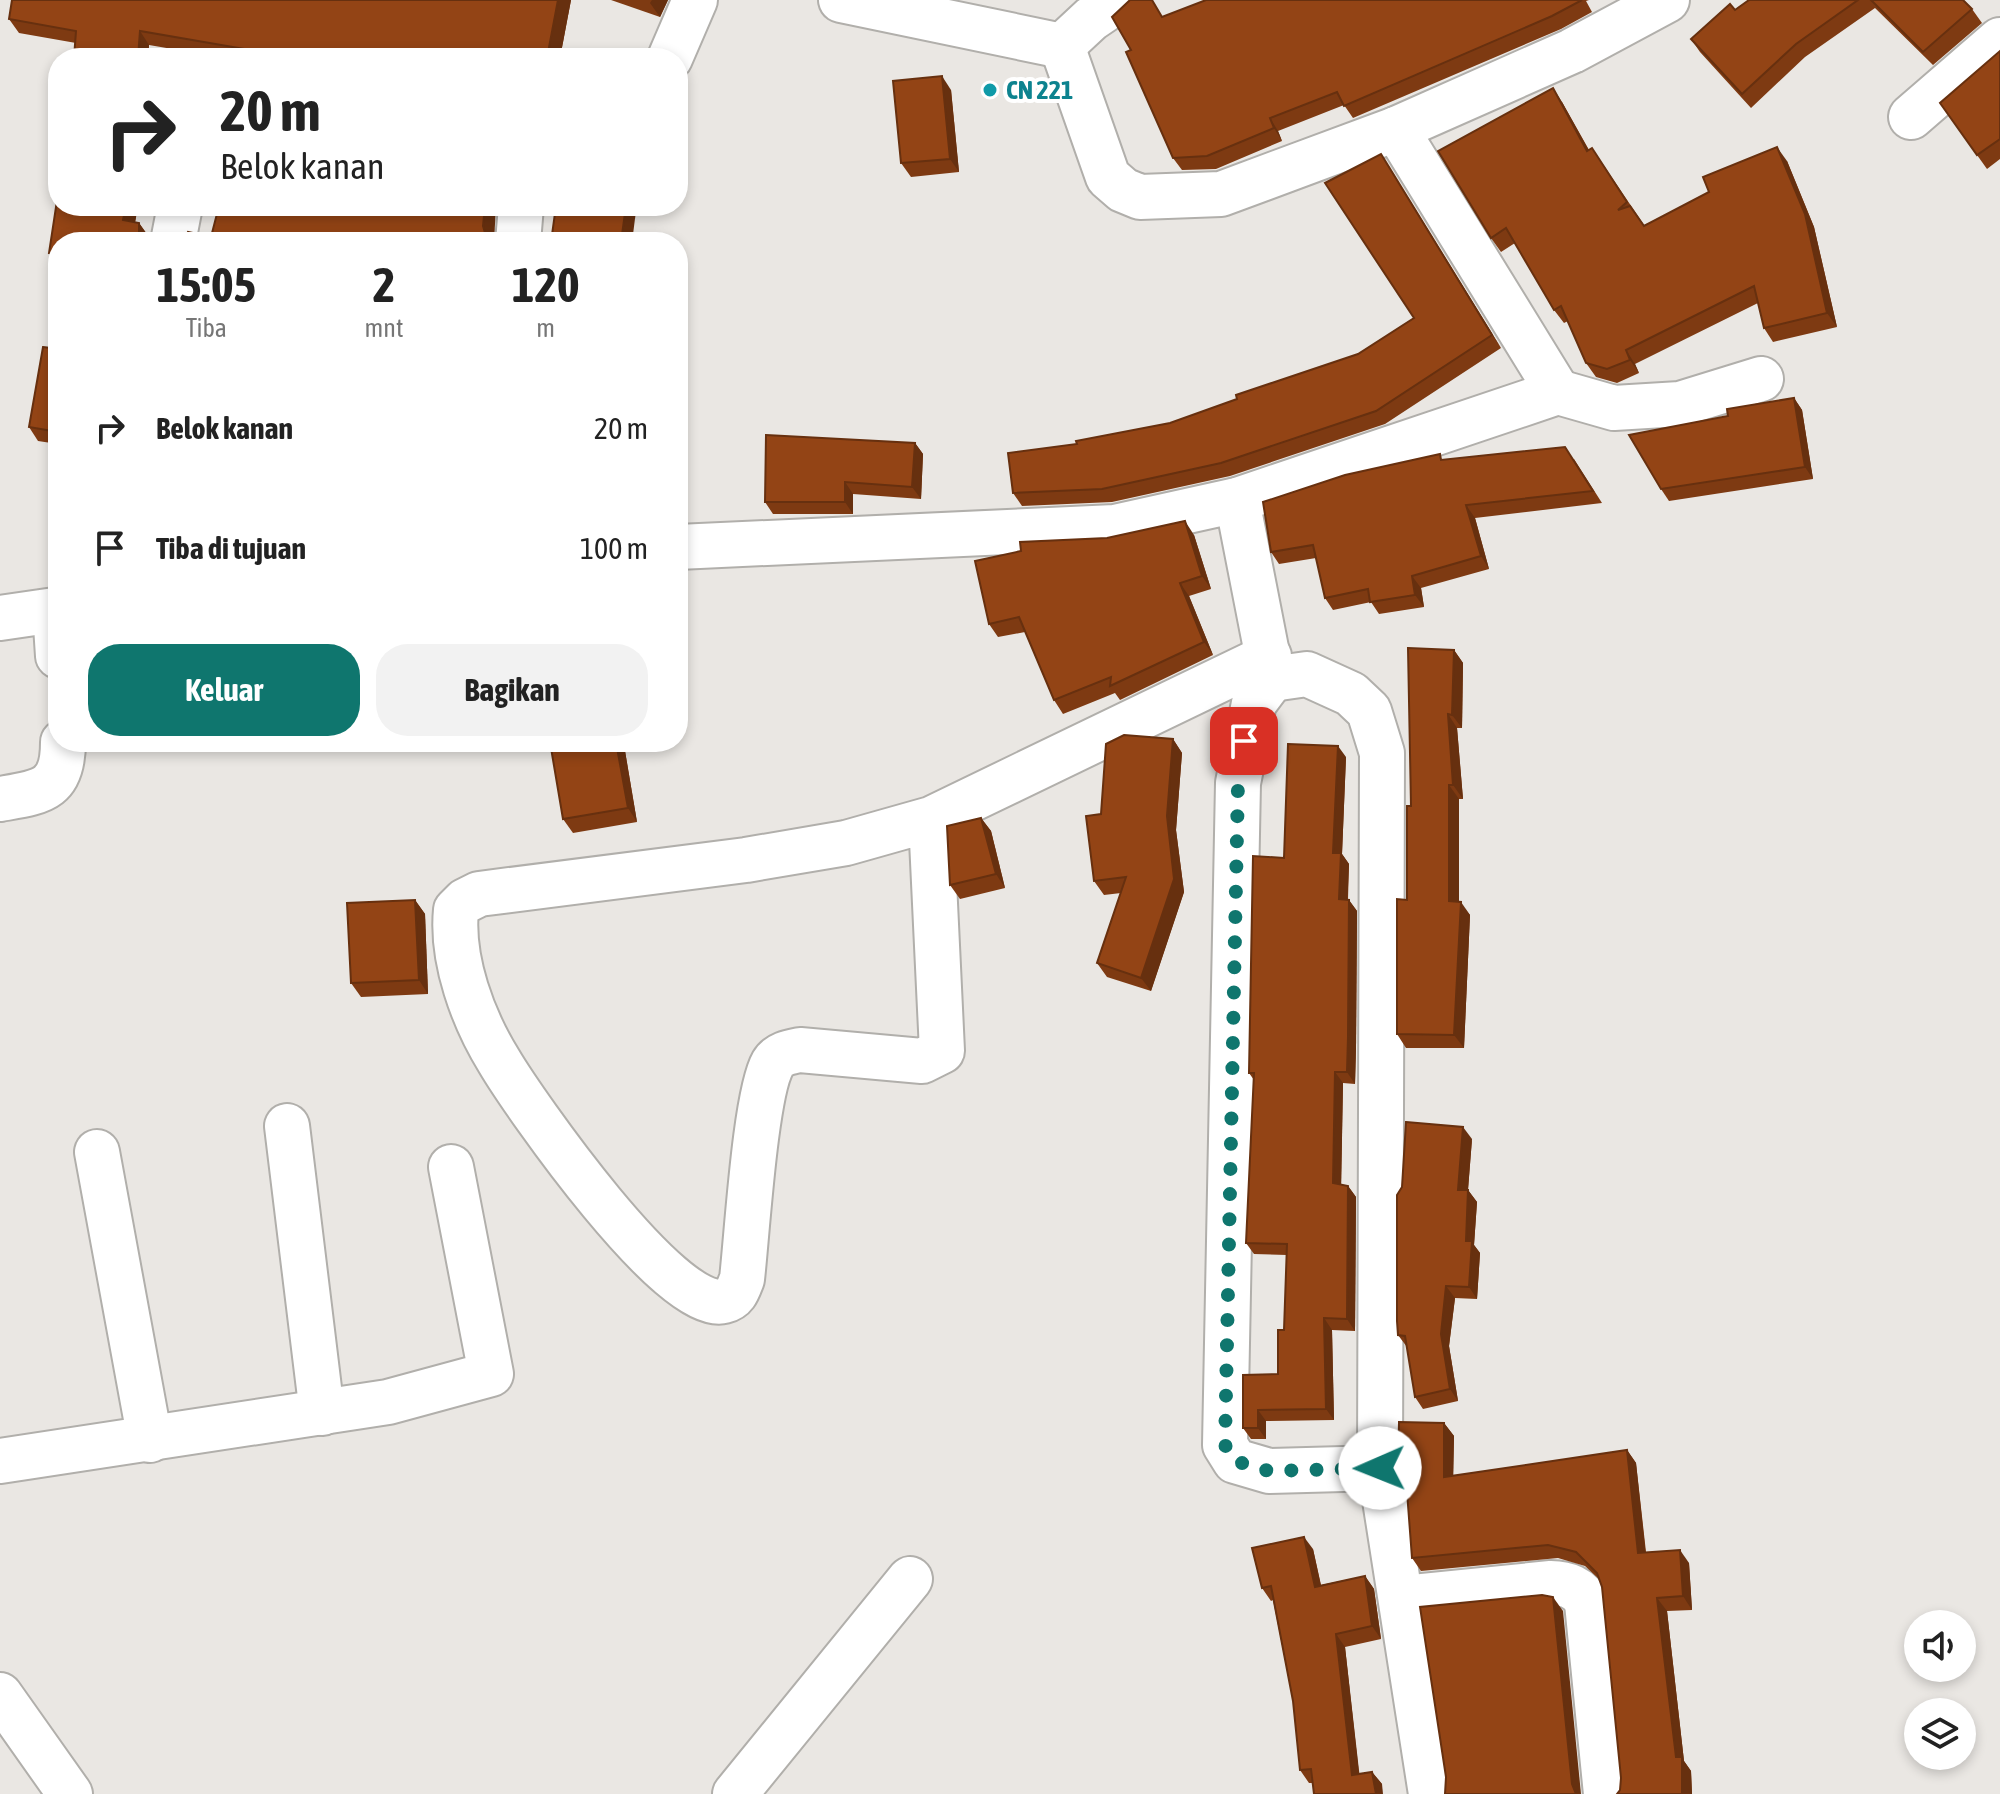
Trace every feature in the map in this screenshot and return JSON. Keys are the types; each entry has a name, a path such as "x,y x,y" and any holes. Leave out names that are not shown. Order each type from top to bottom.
{"street":[{"path":"674,48 695,0"},
{"path":"841,0 1062,46"},
{"path":"1062,46 1091,19 1119,0"},
{"path":"1062,46 1108,177 1123,190 1140,197 1221,194 1396,129 1572,51 1667,0"},
{"path":"1911,117 2000,40"},
{"path":"1396,129 1558,392"},
{"path":"688,547 1115,527 1237,500 1558,392 1614,408 1680,404 1761,379"},
{"path":"1237,500 1270,667 1254,703 1238,783 1225,1445 1235,1461 1269,1471 1380,1468"},
{"path":"0,618 48,610"},
{"path":"931,819 942,1051 922,1061 800,1050 785,1053 773,1062 762,1107 742,1279 731,1298 722,1302 711,1301 693,1291 636,1243 597,1201 498,1059 469,993 454,930 456,910 479,894 746,860 846,843 931,819 1270,667 1307,674 1351,694 1369,711 1382,753 1380,1468 1403,1598 1431,1794"},
{"path":"0,799 44,791 55,779 63,752"},
{"path":"287,1126 322,1413"},
{"path":"97,1152 150,1440"},
{"path":"0,1461 388,1402 491,1374 451,1167"},
{"path":"735,1794 910,1579"},
{"path":"1403,1598 1551,1583 1562,1583 1578,1590 1587,1603 1606,1794"},
{"path":"0,1695 70,1794"}],"building":[{"path":"12,0 558,0 549,48 238,48 140,31 139,48 75,48 76,31 9,19"},
{"path":"1130,0 1152,0 1162,17 1206,0 1582,0 1552,16 1344,106 1337,92 1270,118 1274,128 1207,156 1173,158 1126,52 1131,50 1112,17"},
{"path":"1749,0 1858,0 1796,44 1742,94 1691,39 1730,4 1735,10"},
{"path":"1871,0 1963,0 1972,9 1923,52"},
{"path":"2000,51 2000,139 1977,155 1940,103"},
{"path":"942,76 950,159 901,163 893,81"},
{"path":"1553,88 1587,151 1592,148 1627,202 1618,210 1630,206 1644,226 1709,192 1703,177 1777,147 1805,214 1827,313 1764,328 1754,286 1626,350 1630,360 1607,369 1586,363 1561,306 1554,310 1506,228 1491,238 1438,151"},
{"path":"1381,154 1492,335 1376,411 1221,463 1102,489 1013,493 1008,453 1077,444 1076,441 1170,423 1237,399 1236,395 1358,354 1414,318 1325,183"},
{"path":"55,216 124,216 123,220 139,223 139,232 52,232"},
{"path":"216,216 484,216 485,232 212,232"},
{"path":"555,216 625,216 622,232 552,232"},
{"path":"43,347 48,348 48,430 29,427"},
{"path":"1794,398 1805,467 1661,489 1629,435 1728,416 1727,409"},
{"path":"766,435 915,443 912,487 845,482 845,502 765,502"},
{"path":"1565,447 1593,491 1466,505 1481,556 1412,576 1415,595 1370,602 1368,589 1325,598 1313,545 1271,552 1263,502 1345,475 1440,454 1441,460"},
{"path":"1185,521 1202,576 1180,583 1204,642 1110,686 1111,677 1054,700 1019,617 989,624 975,561 1021,551 1020,542 1107,538"},
{"path":"1408,648 1454,650 1452,715 1448,714 1453,785 1449,785 1449,901 1461,902 1454,1035 1397,1034 1397,899 1407,900 1407,806 1411,806"},
{"path":"1124,735 1173,739 1167,816 1174,879 1141,978 1097,963 1126,877 1094,881 1086,816 1101,814 1106,744"},
{"path":"1288,744 1338,746 1333,853 1341,853 1339,899 1349,900 1348,1037 1347,1072 1335,1072 1333,1183 1348,1186 1347,1319 1324,1318 1326,1409 1258,1410 1258,1428 1243,1428 1243,1375 1278,1374 1278,1330 1284,1330 1287,1244 1246,1243 1254,1073 1249,1073 1253,856 1284,858"},
{"path":"552,752 618,752 628,808 563,819"},
{"path":"981,818 996,874 950,885 947,826"},
{"path":"415,900 419,980 351,983 347,903"},
{"path":"1406,1122 1463,1127 1458,1190 1468,1190 1466,1241 1472,1241 1469,1287 1446,1286 1441,1334 1450,1389 1415,1397 1405,1336 1398,1335 1397,1321 1397,1195 1402,1187"},
{"path":"1399,1422 1444,1423 1444,1477 1627,1450 1638,1553 1680,1550 1683,1596 1657,1598 1676,1757 1682,1757 1682,1794 1617,1794 1621,1778 1602,1587 1597,1573 1576,1552 1548,1545 1412,1558 1405,1465 1398,1465"},
{"path":"1304,1537 1315,1587 1365,1576 1372,1626 1336,1634 1352,1775 1372,1772 1376,1794 1314,1794 1311,1769 1300,1770 1293,1701 1271,1586 1262,1588 1252,1548"},
{"path":"1542,1595 1553,1597 1572,1784 1576,1794 1445,1794 1446,1777 1420,1607"}],"place":[{"name":"CN 221","path":"990,90"}],"route":[{"path":"1244,741 1238,783 1225,1445 1235,1461 1269,1471 1380,1468"}]}
